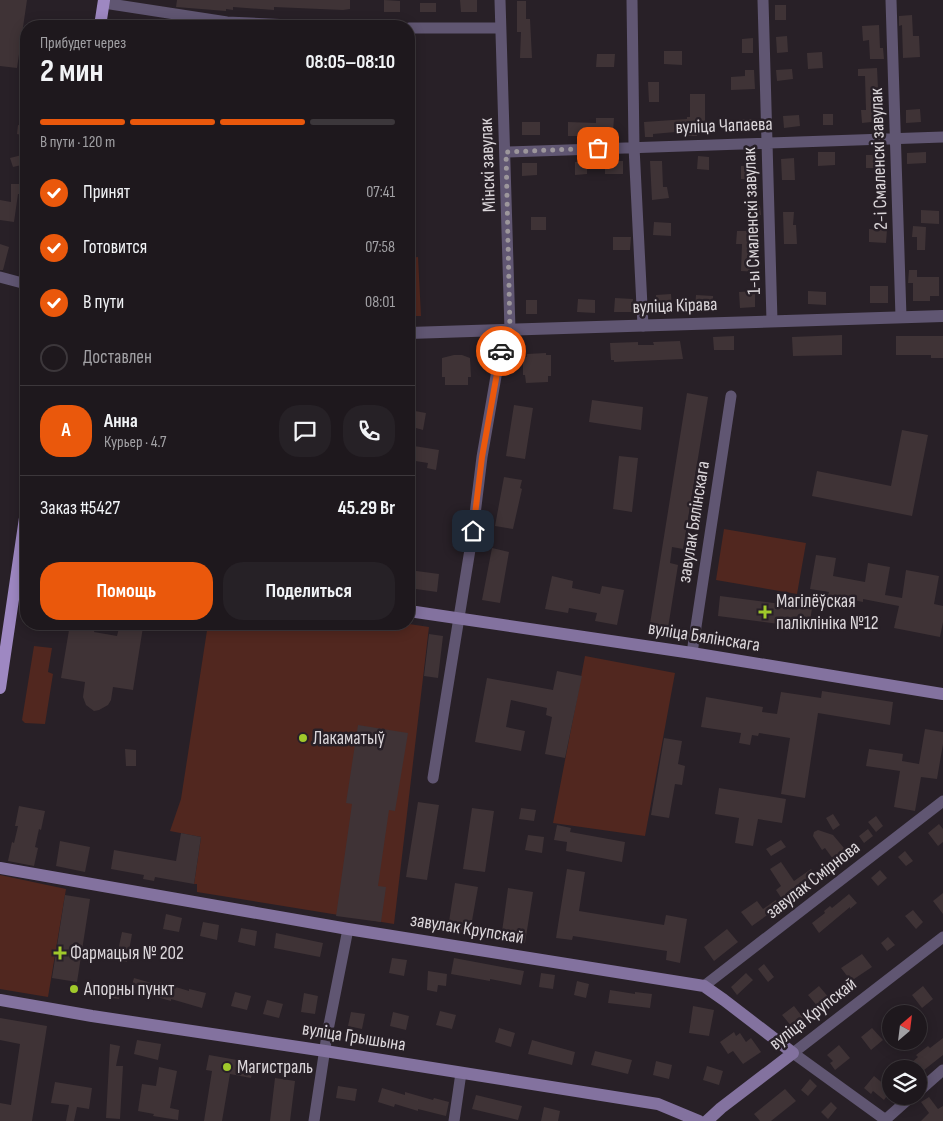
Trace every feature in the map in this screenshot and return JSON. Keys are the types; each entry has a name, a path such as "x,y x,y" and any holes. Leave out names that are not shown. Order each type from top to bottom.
{"main road":[{"path":"101,20 104,1"},
{"path":"0,688 20,566"},
{"name":"вуліца Бялінскага","path":"415,612 692,653 943,694"},
{"name":"завулак Крупскай","path":"0,868 348,929 704,986 793,1053"},
{"name":"вуліца Грышына","path":"0,1000 108,1019 461,1072 658,1104 698,1121"},
{"name":"вуліца Крупскай","path":"707,1121 721,1108 793,1053"}],"street":[{"name":"Мінскі завулак","path":"500,0 506,152 507,330"},
{"path":"632,0 634,147 643,326"},
{"name":"1-ы Смаленскі завулак","path":"763,0 772,321"},
{"name":"2-і Смаленскі завулак","path":"891,0 902,317"},
{"path":"104,1 215,20"},
{"path":"415,28 500,28"},
{"name":"вуліца Чапаева","path":"506,152 943,137"},
{"path":"0,277 20,282"},
{"name":"вуліца Кірава","path":"415,333 943,316"},
{"path":"433,778 459,618 482,457 507,330"},
{"name":"завулак Бялінскага","path":"692,653 731,396"},
{"name":"завулак Смірнова","path":"704,986 943,801"},
{"path":"314,1121 348,929"},
{"name":"вуліца Крупскай","path":"793,1053 943,937"},
{"name":"завулак Крупскай","path":"793,1053 886,1120"},
{"path":"927,1084 943,1070"},
{"path":"454,1121 461,1072"},
{"path":"886,1120 902,1105"}],"shaded area":[{"path":"415,257 418,257 421,316 415,316"},
{"path":"724,529 806,543 797,594 716,580"},
{"name":"Лакаматыў","path":"415,625 429,627 394,924 197,892 197,884 194,884 201,837 170,831 181,799 207,630 415,630"},
{"path":"34,646 52,648 48,672 53,674 45,724 25,723 22,720"},
{"path":"585,656 675,673 645,836 553,823"},
{"path":"0,875 66,889 48,997 0,989"}],"building":[{"path":"0,0 27,0 24,20 20,20 20,48 17,68 0,66"},
{"path":"177,0 350,0 350,9 274,7 274,10 233,7 233,10 226,9 226,11 176,7"},
{"path":"384,0 400,1 400,12 384,12"},
{"path":"460,0 477,0 477,12 461,12"},
{"path":"517,1 526,1 526,19 530,19 532,58 520,58 521,32 517,32"},
{"path":"420,3 436,3 436,12 420,12"},
{"path":"775,5 786,5 786,20 775,20"},
{"path":"912,15 913,36 919,36 920,57 903,58 902,25 899,26 899,16"},
{"path":"879,25 880,48 883,48 884,59 870,59 869,40 863,41 862,26"},
{"path":"787,36 788,52 777,53 776,37"},
{"path":"753,38 753,53 742,53 742,39"},
{"path":"664,51 682,51 682,65 664,64"},
{"path":"822,52 823,68 808,69 807,53"},
{"path":"597,54 615,54 614,67 596,67"},
{"path":"877,68 881,121 862,123 861,110 866,110 865,76 858,76 858,69"},
{"path":"792,69 793,79 777,81 776,70"},
{"path":"745,70 754,70 755,89 731,90 731,77 745,76"},
{"path":"648,82 659,82 659,102 649,102"},
{"path":"690,94 705,94 705,130 696,131 697,136 687,136 687,131 653,134 653,137 645,137 644,122 687,119 687,117 690,117"},
{"path":"920,109 921,122 906,123 906,110"},
{"path":"823,114 833,114 833,125 823,125"},
{"path":"799,115 800,126 784,128 783,116"},
{"path":"596,118 614,118 613,132 586,131 585,136 568,136 568,122 596,123"},
{"path":"739,119 756,119 757,131 739,131"},
{"path":"522,122 540,122 540,135 522,135"},
{"path":"18,125 20,125 20,135 17,134"},
{"path":"818,152 835,152 835,165 818,166"},
{"path":"926,152 926,163 907,164 907,153"},
{"path":"866,155 884,155 884,168 866,168"},
{"path":"20,156 20,165 13,167 10,158"},
{"path":"698,156 709,157 709,170 697,169"},
{"path":"794,158 795,180 782,180 781,159"},
{"path":"587,161 587,174 575,175 575,162"},
{"path":"605,161 623,161 623,174 605,174"},
{"path":"650,161 662,161 663,187 667,187 669,198 652,200"},
{"path":"522,163 537,163 537,175 522,176"},
{"path":"741,166 756,166 757,206 760,206 761,215 746,215 748,179 741,179"},
{"path":"11,184 20,184 20,194 18,194 14,222 0,220 0,200 11,202"},
{"path":"921,210 939,211 939,224 921,223"},
{"path":"783,212 794,212 793,225 796,225 797,244 784,244"},
{"path":"531,217 546,217 546,230 531,230"},
{"path":"654,222 671,223 671,236 653,235"},
{"path":"913,226 926,227 925,250 917,250 917,237 912,237"},
{"path":"869,229 887,230 886,243 869,242"},
{"path":"737,231 754,231 754,258 759,259 759,272 741,271 742,244 736,244"},
{"path":"613,237 631,237 630,250 613,250"},
{"path":"0,244 9,247 3,270 0,270"},
{"path":"909,270 917,270 917,277 939,277 939,296 930,296 930,301 913,301 913,283 908,283"},
{"path":"870,286 888,286 888,303 870,303"},
{"path":"755,291 755,307 740,308 739,292"},
{"path":"808,291 826,292 826,305 808,304"},
{"path":"671,294 672,310 657,311 656,295"},
{"path":"696,295 713,296 713,309 695,308"},
{"path":"615,298 633,299 632,312 614,312"},
{"path":"578,299 595,300 595,313 577,312"},
{"path":"526,300 537,300 537,314 526,314"},
{"path":"842,335 842,355 793,356 792,337"},
{"path":"734,336 734,350 714,350 713,337"},
{"path":"896,336 943,336 943,358 931,358 931,355 896,355"},
{"path":"680,341 683,359 614,362 614,360 611,360 610,343 638,342 638,345 654,345 653,342"},
{"path":"546,353 546,355 551,355 551,376 548,376 548,382 526,383 525,375 523,375 523,357 527,357 527,354"},
{"path":"454,355 470,358 471,377 468,377 468,385 445,385 445,377 442,377 442,358"},
{"path":"687,393 708,397 683,549 672,547 670,563 678,565 668,628 660,627 659,632 649,630"},
{"path":"592,400 643,407 641,430 589,422"},
{"path":"514,405 533,408 525,459 506,456"},
{"path":"415,411 426,413 423,430 416,428 415,437"},
{"path":"902,430 928,435 912,516 812,496 817,471 891,486"},
{"path":"415,446 439,450 436,470 427,468 428,463 415,461"},
{"path":"619,456 638,458 632,512 613,509"},
{"path":"504,477 522,480 520,488 522,489 513,529 495,526"},
{"path":"492,548 509,552 500,603 482,600"},
{"path":"816,555 836,558 833,576 865,582 868,563 890,567 885,595 902,598 906,570 939,576 934,604 943,606 943,622 940,637 894,628 899,606 863,599 863,602 828,595 829,592 810,589"},
{"path":"415,571 439,574 437,592 415,589"},
{"path":"552,576 573,581 572,588 600,594 602,586 624,590 617,625 595,621 597,613 569,608 568,613 545,609"},
{"name":"Магілёўская паліклініка №12","path":"720,596 812,608 809,628 718,616"},
{"path":"69,630 94,630 94,632 117,636 118,630 143,630 133,690 113,687 111,700 108,705 94,711 86,705 83,697 85,682 61,678"},
{"path":"429,634 443,636 438,678 424,676"},
{"path":"557,671 582,676 565,758 545,754 552,717 546,715 547,708 511,700 506,727 525,731 521,751 475,742 487,678 553,690"},
{"path":"822,691 893,702 890,725 818,713 805,798 781,794 790,738 759,733 758,736 752,735 750,745 739,743 741,733 701,727 706,697 763,707 762,712 777,714 781,692 821,698"},
{"path":"358,725 408,733 395,811 389,810 378,886 386,887 381,922 336,916 352,804 346,803"},
{"path":"925,729 943,732 943,744 937,779 921,777 915,811 894,807 900,771 866,766 869,749 903,754 902,761 919,764"},
{"path":"664,738 682,741 678,764 685,766 682,785 675,784 669,818 651,815"},
{"path":"125,749 136,750 136,766 126,766"},
{"path":"719,788 786,799 782,823 758,819 753,846 735,843 739,818 715,814"},
{"path":"418,802 439,805 427,880 406,877"},
{"path":"19,806 45,811 35,847 38,848 34,866 8,861 18,826 15,826"},
{"path":"472,808 494,811 485,872 463,869"},
{"path":"521,808 536,810 534,821 519,819"},
{"path":"833,814 840,825 833,830 826,818"},
{"path":"876,816 883,826 876,832 868,822"},
{"path":"939,824 943,829 943,842 938,846 928,833"},
{"path":"557,825 571,828 570,832 625,842 622,862 566,851 567,842 554,840"},
{"path":"868,829 873,836 864,843 859,836"},
{"path":"818,830 833,835 849,854 836,863 825,848 822,850 813,836 814,832"},
{"path":"181,833 201,837 194,884 155,877 154,881 143,879 144,875 111,869 114,850 176,861"},
{"path":"528,835 544,837 542,853 525,850"},
{"path":"781,840 786,847 771,856 766,849"},
{"path":"60,841 90,847 85,872 56,866"},
{"path":"905,851 913,861 906,866 898,857"},
{"path":"781,862 794,881 811,869 817,877 784,902 776,890 781,886 770,869"},
{"path":"567,869 585,872 579,911 664,925 666,915 687,919 680,963 666,960 667,951 573,936 572,940 556,938"},
{"path":"880,870 887,878 878,886 871,878"},
{"path":"455,883 478,887 470,932 448,928"},
{"path":"508,888 533,892 525,943 501,939"},
{"path":"943,893 943,914 933,901"},
{"path":"849,894 857,903 819,933 812,923 825,913 824,911 830,906 832,908"},
{"path":"65,895 90,899 77,982 52,978"},
{"path":"776,900 780,906 752,926 741,912 757,901 763,909"},
{"path":"913,910 923,922 916,929 905,916"},
{"path":"166,914 182,918 179,932 163,929"},
{"path":"203,922 219,925 217,940 200,936"},
{"path":"241,928 257,931 255,946 238,942"},
{"path":"727,929 738,942 714,961 704,947"},
{"path":"122,932 132,934 127,962 116,960"},
{"path":"276,933 323,943 320,957 274,948"},
{"path":"888,937 895,945 887,951 881,943"},
{"path":"862,954 872,967 851,981 841,968"},
{"path":"392,958 407,960 404,976 389,973"},
{"path":"454,958 524,971 521,985 451,974"},
{"path":"764,964 774,977 768,982 758,969"},
{"path":"428,971 447,974 446,986 438,985 437,992 427,990"},
{"path":"541,973 555,975 553,989 539,987"},
{"path":"746,973 753,980 737,995 731,987"},
{"path":"134,978 158,985 159,982 189,991 189,989 206,993 202,1008 171,999 171,1001 130,992"},
{"path":"577,981 589,984 586,998 574,995"},
{"path":"88,984 121,989 119,999 86,994"},
{"path":"819,986 830,999 819,1008 808,995"},
{"path":"923,986 933,999 926,1005 920,1005 912,995"},
{"path":"610,990 635,994 635,992 652,994 650,1008 608,1003"},
{"path":"235,992 251,996 247,1010 231,1006"},
{"path":"304,993 318,996 315,1014 301,1012"},
{"path":"267,1000 283,1004 279,1018 263,1014"},
{"path":"693,1006 714,1010 709,1036 689,1033"},
{"path":"794,1006 804,1019 793,1028 782,1015"},
{"path":"440,1011 456,1015 452,1029 436,1025"},
{"path":"351,1012 365,1014 362,1029 348,1026"},
{"path":"393,1012 409,1016 406,1030 390,1026"},
{"path":"0,1018 47,1026 32,1121 0,1121 0,1103 11,1105 20,1044 0,1040"},
{"path":"499,1028 515,1033 511,1047 495,1042"},
{"path":"872,1028 882,1041 871,1050 861,1037"},
{"path":"734,1032 736,1036 740,1033 746,1042 751,1038 761,1052 743,1064 733,1051 728,1054 720,1042"},
{"path":"943,1038 943,1055 927,1068 927,1060 914,1060 918,1057 916,1055 923,1050 928,1050 928,1046 930,1048"},
{"path":"137,1040 161,1044 158,1060 134,1054"},
{"path":"532,1040 575,1052 572,1065 528,1054"},
{"path":"110,1044 120,1046 116,1066 123,1066 120,1119 106,1118"},
{"path":"839,1045 850,1058 835,1070 830,1063 833,1061 827,1055"},
{"path":"595,1051 632,1060 628,1074 591,1065"},
{"path":"209,1055 254,1063 251,1078 230,1074 222,1121 204,1121 212,1071 206,1070"},
{"path":"656,1061 672,1065 669,1079 653,1075"},
{"path":"707,1066 723,1071 719,1085 703,1080"},
{"path":"159,1067 177,1071 170,1108 179,1110 178,1120 153,1116 154,1114 138,1111 142,1084 156,1086"},
{"path":"874,1076 882,1083 882,1098 873,1091 871,1094 864,1088"},
{"path":"275,1078 295,1081 290,1121 270,1121"},
{"path":"810,1079 817,1086 808,1096 801,1090"},
{"path":"55,1082 92,1088 89,1109 77,1107 74,1121 66,1121 69,1105 51,1103"},
{"path":"338,1086 357,1089 355,1101 336,1098"},
{"path":"382,1088 405,1095 405,1092 433,1100 434,1098 449,1102 446,1116 418,1109 418,1111 395,1104 394,1107 378,1102"},
{"path":"785,1089 796,1101 771,1121 760,1121 754,1114"},
{"path":"476,1095 522,1106 518,1120 472,1109"},
{"path":"929,1097 938,1109 943,1106 943,1121 921,1121 929,1113 923,1105 927,1105 927,1098"},
{"path":"831,1102 837,1108 828,1119 821,1112"},
{"path":"544,1107 560,1111 558,1121 541,1121"}],"way so far":[{"path":"501,351 504,330 510,330 506,152 598,148"}],"place":[{"name":"Магілёўская паліклініка №12","path":"765,612"},
{"name":"Лакаматыў","path":"303,738"},
{"name":"Фармацыя № 202","path":"60,953"},
{"name":"Апорны пункт","path":"74,989"},
{"name":"Магистраль","path":"227,1067"}],"route":[{"path":"473,531 482,457 501,351"}]}
